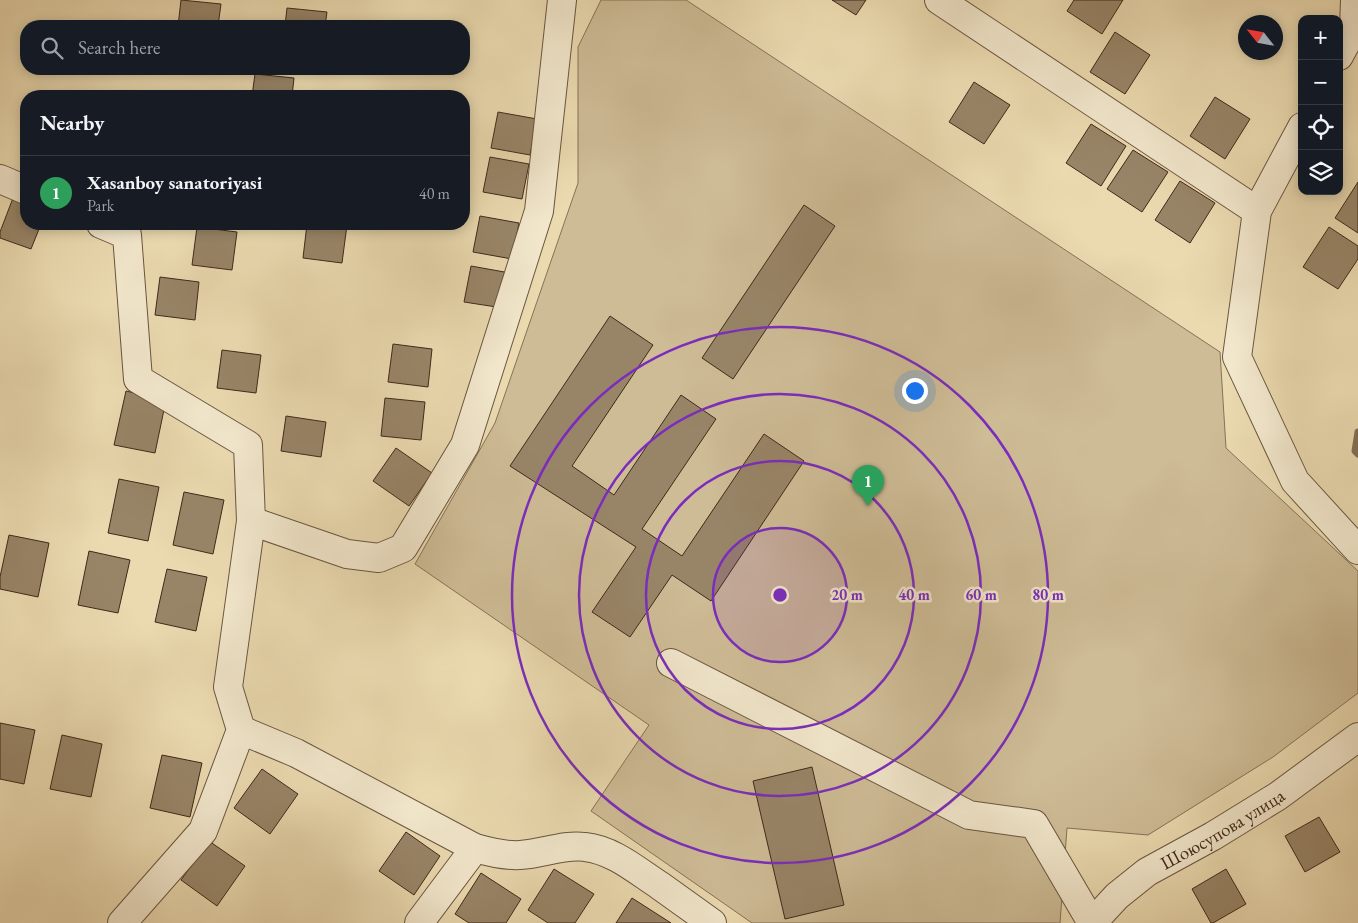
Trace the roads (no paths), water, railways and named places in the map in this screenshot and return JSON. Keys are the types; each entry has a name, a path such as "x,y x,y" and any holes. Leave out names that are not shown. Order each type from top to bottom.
{"street":[{"path":"251,521 347,554 379,558 403,548 464,445 540,211 562,0"},
{"path":"939,0 1258,212"},
{"path":"1343,49 1354,28 1355,0"},
{"path":"1298,135 1258,212 1236,357 1295,481 1358,550"},
{"path":"0,178 20,187"},
{"path":"115,230 127,235 138,379 248,445 251,521 228,687 241,730 203,831 122,923"},
{"path":"671,663 969,815 1034,824 1092,923"},
{"path":"241,730 296,753 475,848 487,852 511,855 565,847 584,847 604,852 622,860 712,923"},
{"name":"Шоюсупова улица","path":"1092,923 1117,896 1147,872 1213,836 1278,796 1358,737"},
{"path":"419,923 475,848"}],"waterway":[{"path":"1358,432 1355,451 1358,454"}],"place":[{"name":"Xasanboy sanatoriyasi","path":"868,506"}]}
